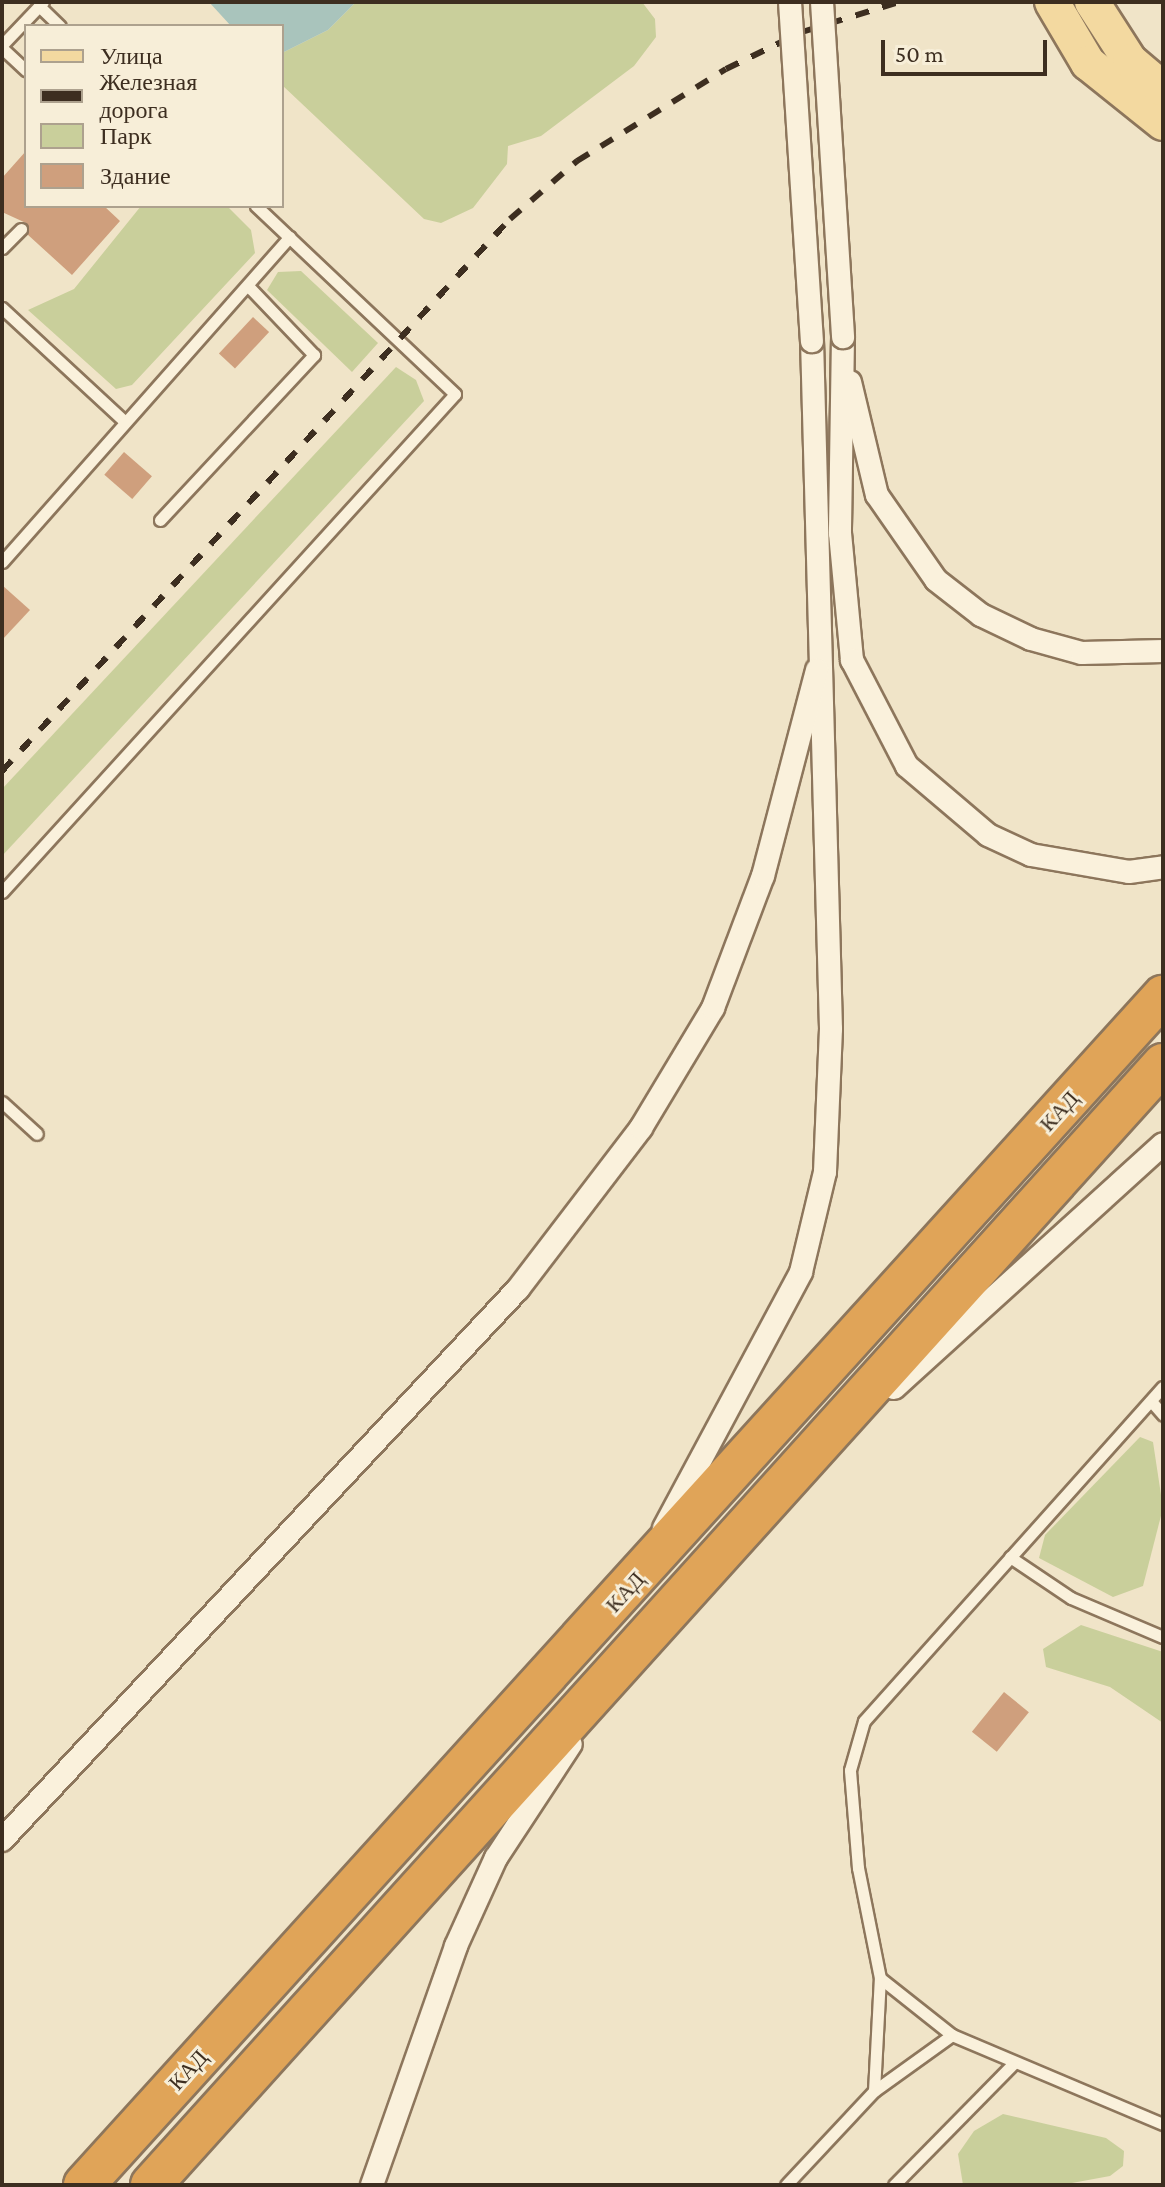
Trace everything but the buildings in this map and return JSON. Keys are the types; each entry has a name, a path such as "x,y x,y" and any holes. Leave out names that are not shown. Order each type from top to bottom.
{"highway":[{"name":"КАД","path":"84,2185 1163,996"},
{"name":"КАД","path":"151,2185 1163,1064"}],"main road":[{"path":"1052,2 1088,63 1163,123"},
{"path":"1092,2 1130,61 1163,89"}],"street":[{"path":"646,1569 691,1470 757,1365 801,1272 825,1172 831,1029 817,670 812,341 790,2"},
{"path":"822,2 843,337 840,533 852,660 907,766 988,835 1031,855 1113,871 1163,867"},
{"path":"843,337 877,495 936,580 981,615 1031,639 1082,653 1163,651"},
{"path":"2,1840 518,1289 641,1128 713,1008 763,876 817,670"},
{"path":"770,1498 1163,1144"},
{"path":"372,2185 422,2034 496,1858 636,1648"}],"lane":[{"path":"24,68 2,47 41,4 58,24"},
{"path":"2,892 455,394 258,208"},
{"path":"2,248 21,229"},
{"path":"2,562 290,237"},
{"path":"160,520 314,355 248,286"},
{"path":"2,308 124,421"},
{"path":"2,1102 37,1134"},
{"path":"874,2091 880,1978 858,1868 850,1770 864,1721 1163,1387"},
{"path":"1151,1401 1163,1415"},
{"path":"1010,1557 1071,1598 1163,1637"},
{"path":"880,1978 952,2035 1013,2064 1163,2124"},
{"path":"786,2185 874,2091 952,2035"},
{"path":"894,2185 1013,2064"}],"green space":[{"path":"356,2 642,2 655,19 656,37 634,66 541,136 508,146 507,164 473,208 441,223 424,219 284,87 284,52 328,30"},
{"path":"139,208 229,208 251,230 255,253 132,385 116,389 28,310 74,289"},
{"path":"301,271 378,343 352,372 267,290 278,272"},
{"path":"396,367 416,380 424,401 2,856 2,789"},
{"path":"1140,1437 1153,1442 1163,1508 1143,1586 1113,1597 1039,1558 1045,1535"},
{"path":"1081,1625 1163,1652 1163,1723 1110,1687 1046,1667 1043,1649"},
{"path":"1003,2114 1106,2138 1124,2151 1123,2166 1110,2176 1061,2185 963,2185 958,2154 974,2131"}],"water":[{"path":"209,2 356,2 328,30 284,52 284,24 229,24"}],"railway":[{"path":"2,771 510,219 577,161 726,69 802,32 899,2"}]}
